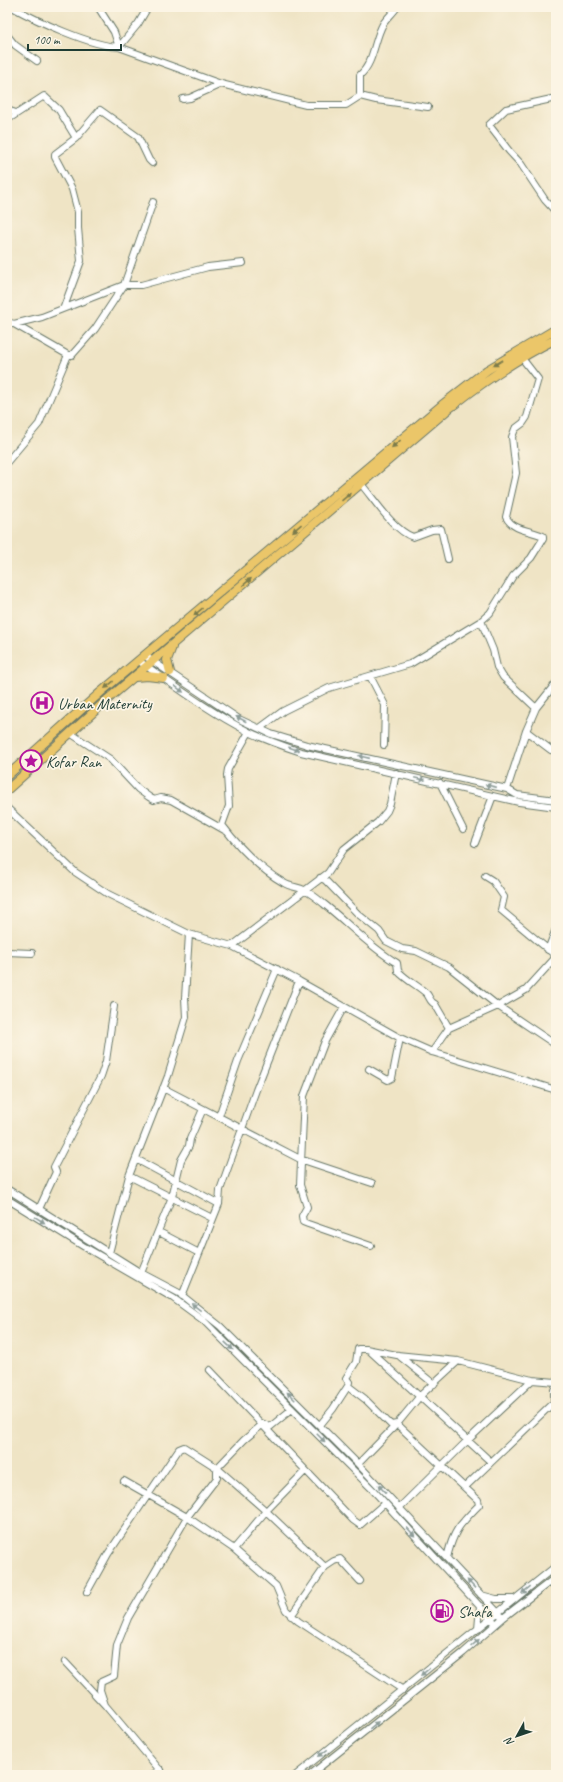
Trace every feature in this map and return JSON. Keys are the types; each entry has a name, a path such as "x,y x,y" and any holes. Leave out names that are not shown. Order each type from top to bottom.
{"main road":[{"path":"7,776 101,692 442,405 487,370 556,329"},
{"path":"7,790 70,733 450,407 489,378 521,357 556,339"},
{"path":"135,677 167,675 167,660 173,645"}],"street":[{"path":"12,7 61,30 107,46 119,47 221,84 306,105 346,105 360,96"},
{"path":"98,7 114,32 119,47"},
{"path":"119,47 138,24 148,7"},
{"path":"360,96 360,75 364,72 376,48 383,24 397,7"},
{"path":"7,35 15,44 37,61"},
{"path":"183,99 190,98 221,84"},
{"path":"7,120 44,96 59,110 76,138"},
{"path":"360,96 371,100 428,107"},
{"path":"556,98 506,109 489,125 521,164 545,200 556,212"},
{"path":"7,110 16,113"},
{"path":"64,307 80,261 78,212 72,189 55,157 55,154 76,138 100,110 138,137 149,160 152,163"},
{"path":"7,462 39,424 68,356 72,355 95,329 124,285 153,202"},
{"path":"10,323 42,317 64,307 124,285 141,285 208,267 243,263"},
{"path":"10,323 68,356"},
{"path":"260,728 283,711 328,688 410,664 481,621 490,613 513,576 531,558 543,537 514,526 509,523 506,517 516,473 512,437 515,429 524,423 527,417 538,379 521,357"},
{"path":"361,484 395,524 406,534 413,537 432,530 440,529 448,559"},
{"path":"481,621 493,650 497,667 503,677 536,708"},
{"path":"142,658 239,719 271,734 307,744 507,789 517,795 556,800"},
{"path":"167,675 199,703 249,732 301,752 519,802 556,807"},
{"path":"370,676 385,706 384,745"},
{"path":"507,789 526,731 536,708 556,683"},
{"path":"526,731 551,750"},
{"path":"249,732 228,769 229,806 222,824 235,841 264,868 284,883 304,890 324,904 385,956 397,963 398,971 411,984 427,994 435,1004 449,1028"},
{"path":"70,733 110,759 138,789 149,797 154,800 161,798 171,800 207,819 229,834"},
{"path":"232,946 271,918 330,870 344,849 350,843 378,822 387,811 390,804 396,773"},
{"path":"440,783 463,829"},
{"path":"475,843 493,796"},
{"path":"7,808 75,872 108,894 189,934 232,946 299,981 400,1038 432,1052 556,1090"},
{"path":"432,1052 449,1028 498,1006 526,990 556,956 501,910 504,896 494,881 484,876"},
{"path":"320,878 330,885 358,914 380,932 386,941 402,949 416,951 449,967 498,1006 556,1045"},
{"path":"548,950 556,929"},
{"path":"108,1253 129,1176 163,1088 186,1017 185,998 189,934"},
{"path":"7,952 32,953"},
{"path":"218,1116 238,1062 277,969"},
{"path":"182,1296 212,1218 219,1204 220,1190 299,981"},
{"path":"39,1209 56,1172 54,1167 101,1076 106,1061 114,1006"},
{"path":"344,1007 325,1041 304,1096 300,1185 307,1207 302,1216 303,1222 371,1246"},
{"path":"369,1069 388,1080 392,1078 400,1038"},
{"path":"163,1088 300,1159 372,1183"},
{"path":"141,1273 172,1197 181,1160 189,1146 203,1109"},
{"path":"136,1160 219,1204"},
{"path":"129,1176 212,1218"},
{"path":"7,1189 108,1253 182,1296 220,1326 320,1424 503,1618"},
{"path":"7,1199 83,1246 174,1298 203,1320 385,1503 496,1624"},
{"path":"159,1232 199,1253"},
{"path":"320,1424 333,1409 348,1386 349,1382 346,1378 356,1362 358,1349 458,1362 532,1380 556,1382"},
{"path":"370,1351 490,1461"},
{"path":"397,1355 434,1384"},
{"path":"358,1464 397,1424 420,1396 458,1362"},
{"path":"210,1370 353,1520 360,1525 385,1503"},
{"path":"399,1508 532,1380"},
{"path":"348,1386 365,1399 391,1425 397,1424"},
{"path":"465,1487 490,1461 554,1402 554,1390 556,1386"},
{"path":"263,1424 270,1427 292,1409"},
{"path":"105,1705 100,1690 101,1682 114,1676 117,1645 128,1618 187,1517 217,1478 217,1468 244,1440 263,1424"},
{"path":"397,1424 478,1500 479,1505 463,1522 451,1543 447,1558"},
{"path":"87,1592 108,1554 179,1449 184,1447 217,1468 266,1511 325,1567"},
{"path":"234,1549 266,1511 305,1471"},
{"path":"124,1481 187,1517 234,1549 276,1586 286,1610 291,1616 403,1690"},
{"path":"291,1616 325,1567 334,1561 340,1559 360,1581"},
{"path":"296,1775 556,1566"},
{"path":"310,1775 463,1653 503,1618 556,1577"},
{"path":"550,1582 556,1588"},
{"path":"481,1595 496,1599 515,1599"},
{"path":"478,1629 480,1606"},
{"path":"65,1662 105,1705 162,1772 152,1775"}],"place":[{"name":"Urban Maternity","path":"42,703"},
{"name":"Kofar Ran","path":"31,761"},
{"name":"Shafa","path":"442,1611"}]}
